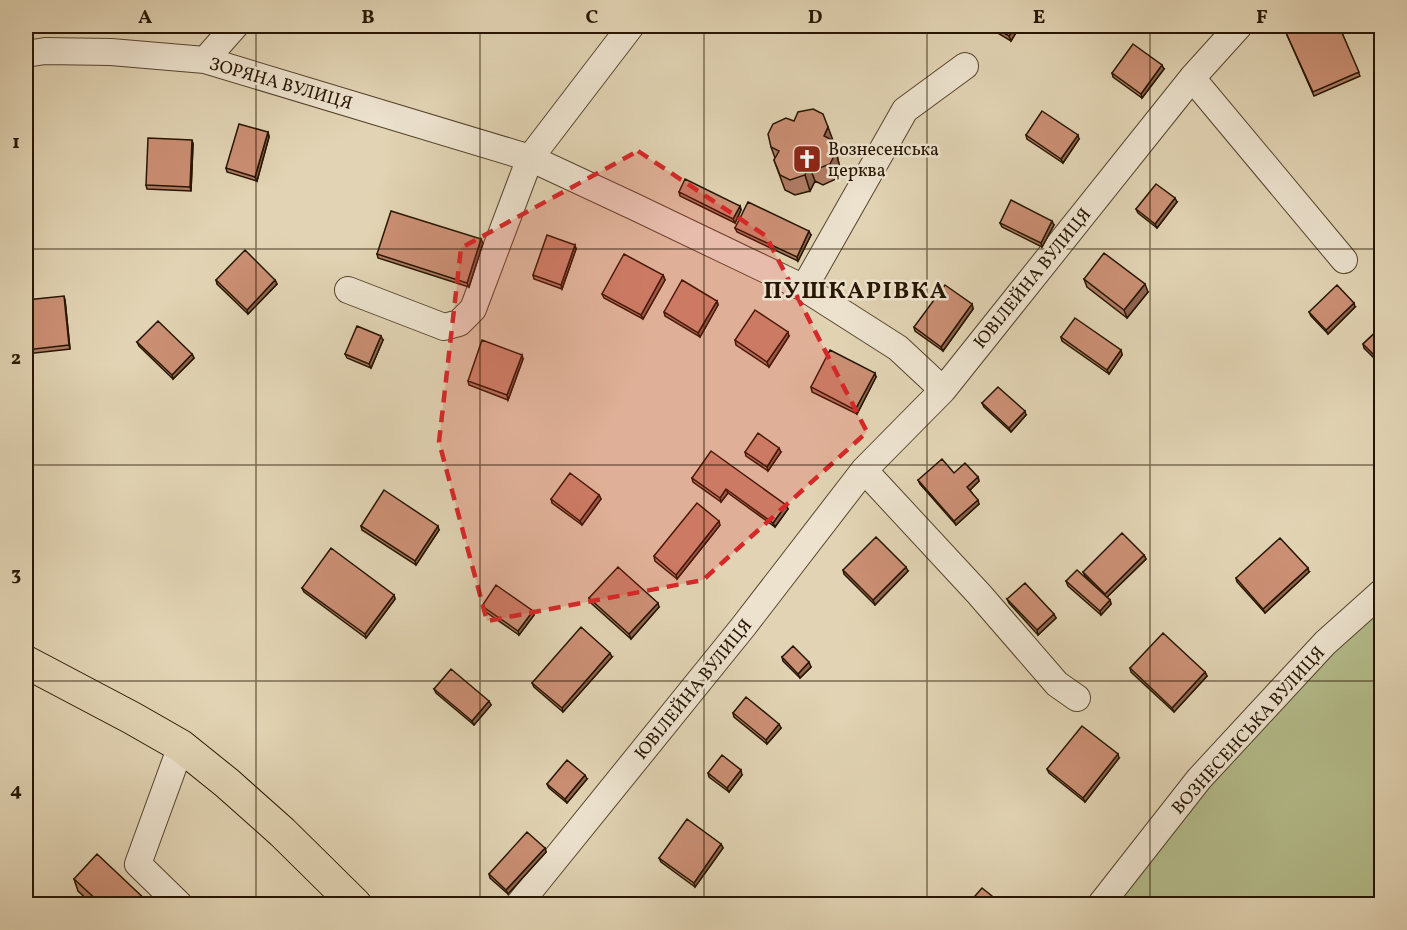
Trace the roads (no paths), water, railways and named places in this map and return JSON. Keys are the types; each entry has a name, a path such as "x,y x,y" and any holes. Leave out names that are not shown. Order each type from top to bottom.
{"main road":[{"path":"26,662 181,746 282,832 355,904"}],"street":[{"path":"205,60 235,26"},
{"path":"348,290 444,327 459,323 472,309 530,158 631,26"},
{"path":"1239,26 1192,78 1344,260"},
{"name":"ЗОРЯНА ВУЛИЦЯ","path":"26,54 45,51 111,52 205,60 530,158 804,288 898,348 943,390"},
{"path":"804,288 905,110 965,66"},
{"name":"ЮВІЛЕЙНА ВУЛИЦЯ","path":"519,904 743,627 864,471 943,390 1192,78"},
{"path":"864,471 980,594 1057,684 1077,699"},
{"name":"ВОЗНЕСЕНСЬКА ВУЛИЦЯ","path":"1101,904 1199,779 1325,643 1382,592"},
{"path":"179,904 138,864 181,746"}],"place":[{"name":"Вознесенська церква","path":"807,159"}],"district":[{"name":"ПУШКАРІВКА","path":"856,290"}]}
